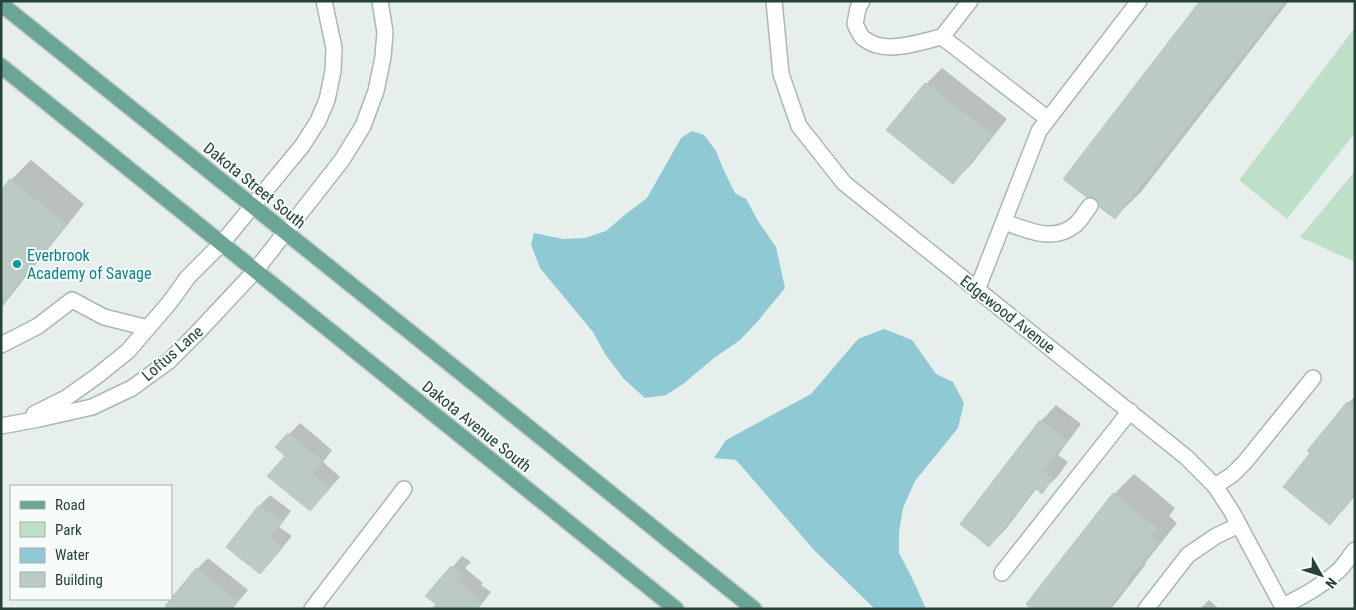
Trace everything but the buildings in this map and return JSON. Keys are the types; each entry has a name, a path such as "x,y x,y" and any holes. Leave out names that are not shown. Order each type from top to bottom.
{"main road":[{"name":"Dakota Street South","path":"1,4 486,393"},
{"path":"1,66 255,271"},
{"name":"Dakota Avenue South","path":"255,271 676,609"},
{"name":"Dakota Avenue South","path":"486,393 754,609"}],"street":[{"name":"Loftus Lane","path":"8,425 66,398 128,351 170,302 188,277 222,243 302,146 318,121 327,100 333,71 334,48 324,1"},
{"name":"Loftus Lane","path":"8,425 92,407 132,388 169,361 255,271 342,160 364,126 376,91 383,57 385,32 380,1"},
{"name":"Edgewood Avenue","path":"774,1 781,74 799,126 844,183 1186,457 1215,486 1232,512 1283,607"},
{"path":"862,1 858,8 855,24 862,37 876,44 893,48 942,37 970,1"},
{"path":"977,290 1039,131 1139,1"},
{"path":"942,37 1048,119"},
{"path":"1004,222 1038,234 1060,234 1075,224 1090,206"},
{"path":"1,345 38,326 72,300 104,318 148,328"},
{"path":"1215,486 1232,476 1245,462 1313,378"},
{"path":"1002,574 1130,411"},
{"path":"312,609 404,489"},
{"path":"1146,609 1188,556 1216,536 1240,525"},
{"path":"1283,607 1308,594 1322,584 1338,571 1355,550"}],"green space":[{"path":"1354,29 1355,133 1287,219 1239,180"},
{"path":"1355,171 1355,262 1300,237"}],"water":[{"path":"692,131 704,135 716,151 735,193 746,199 776,247 785,288 740,340 666,395 645,398 624,379 605,354 593,332 540,268 531,245 534,233 563,239 585,238 606,231 647,198 681,138"},
{"path":"884,329 912,340 936,374 953,382 964,403 958,428 915,481 903,508 899,532 899,553 926,609 875,609 814,550 736,460 714,458 726,440 811,394 858,339"}],"place":[{"name":"Everbrook Academy of Savage","path":"17,264"}]}
